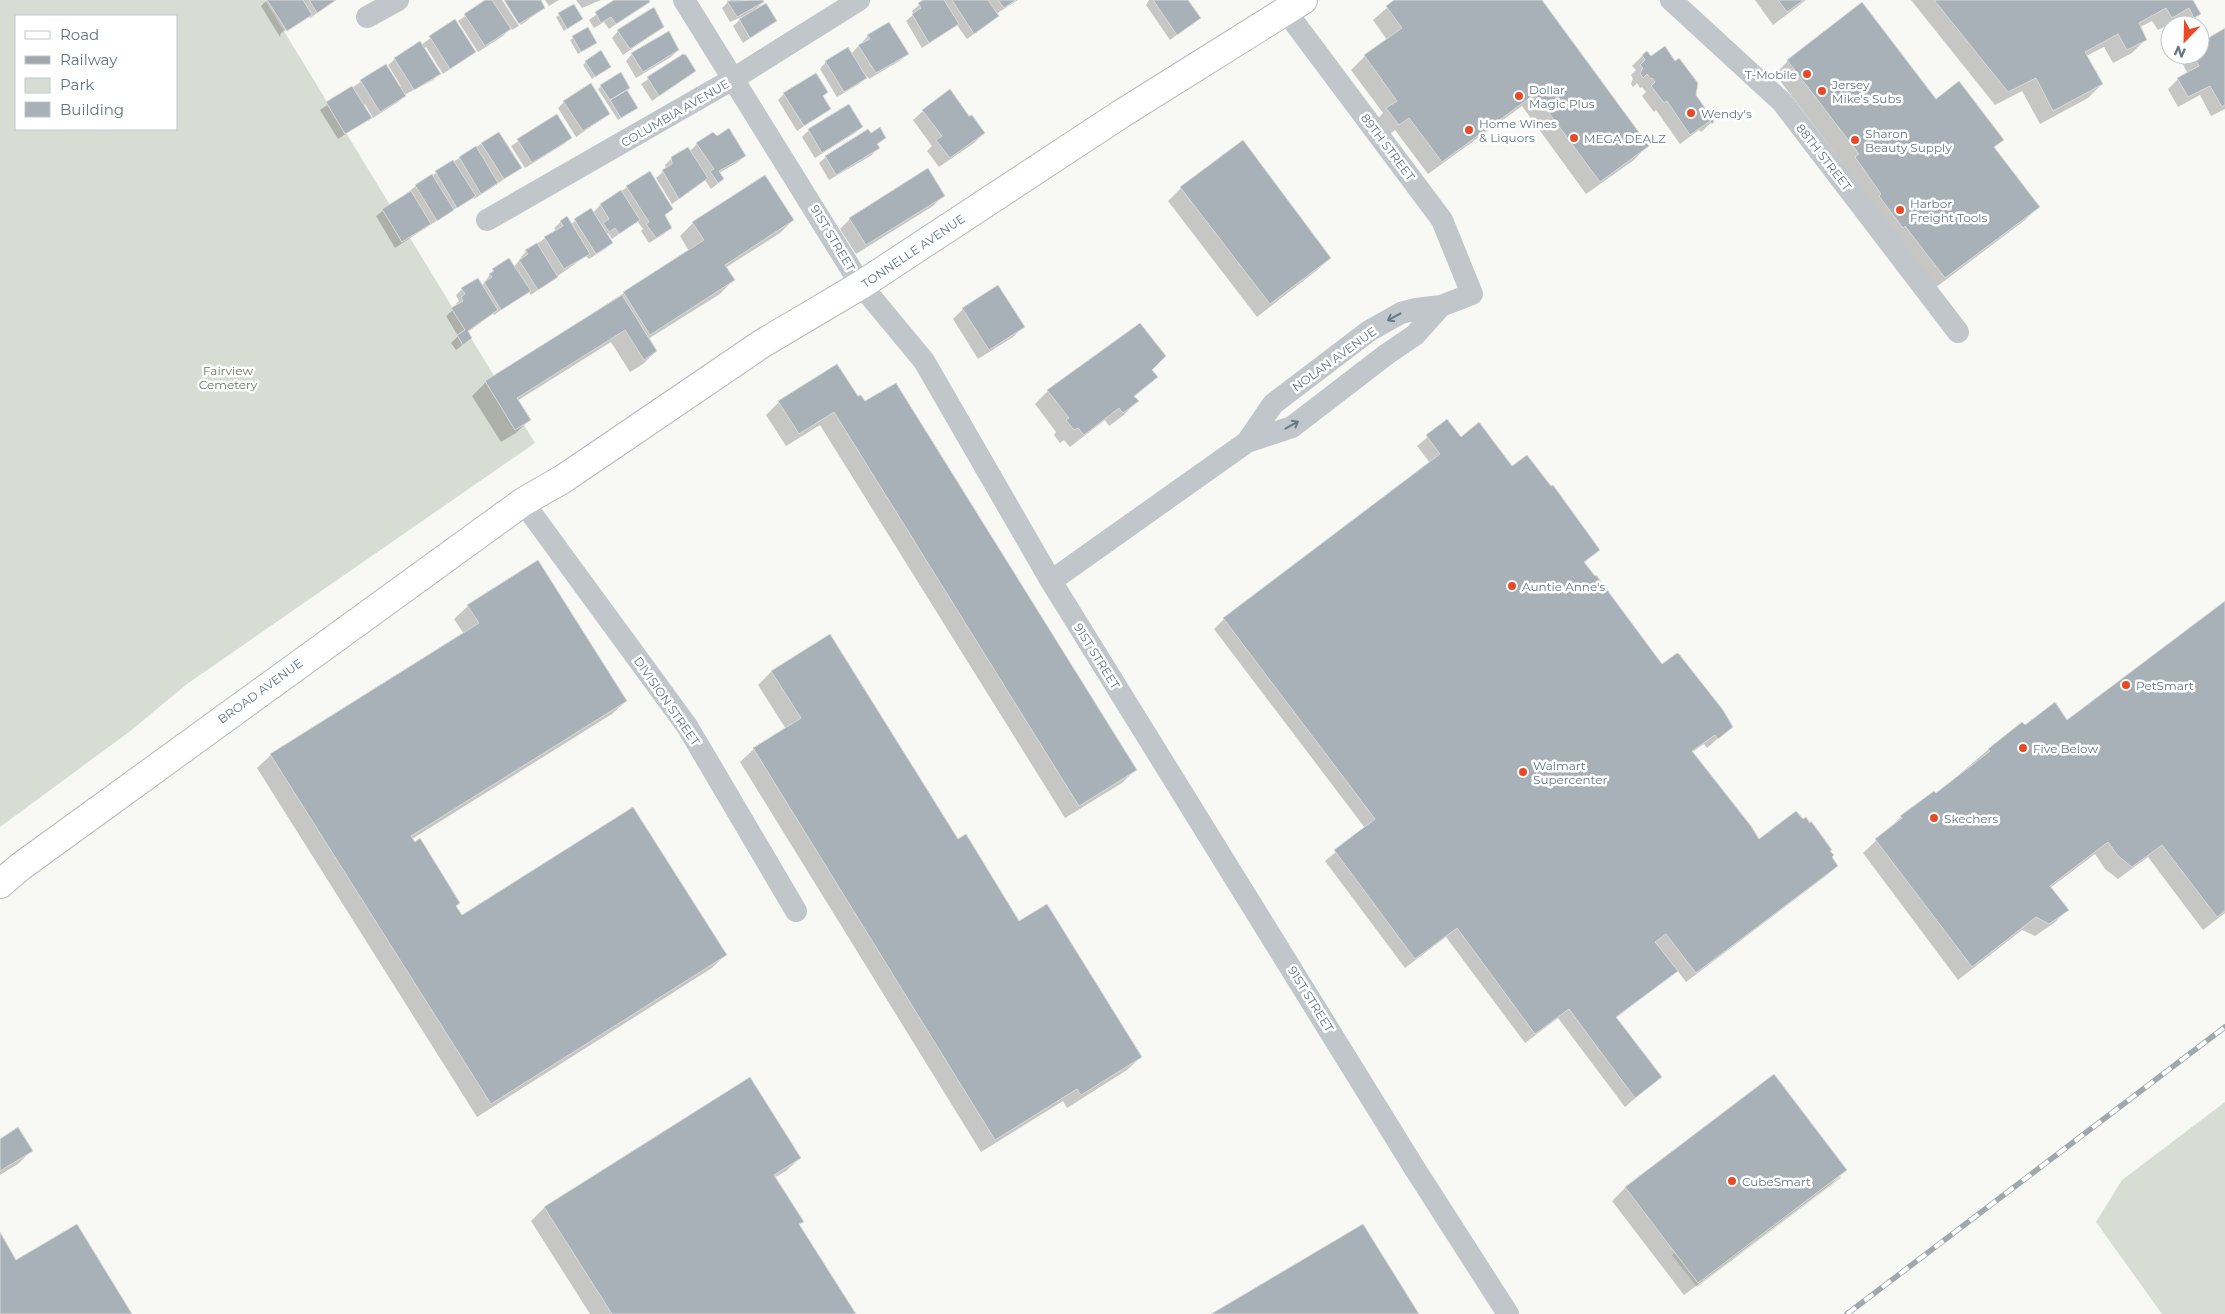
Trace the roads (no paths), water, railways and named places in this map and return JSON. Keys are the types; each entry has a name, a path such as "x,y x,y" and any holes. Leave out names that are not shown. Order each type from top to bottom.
{"main road":[{"name":"TONNELLE AVENUE","path":"523,502 562,479 763,343 861,285 1121,114 1294,5"},
{"name":"BROAD AVENUE","path":"0,884 194,739 523,502"}],"street":[{"path":"367,17 398,0"},
{"name":"91ST STREET","path":"684,0 861,285 924,360 1051,581 1415,1169 1508,1314"},
{"name":"COLUMBIA AVENUE","path":"487,220 733,79 859,0"},
{"name":"88TH STREET","path":"1670,0 1782,102 1958,332"},
{"name":"89TH STREET","path":"1294,5 1442,220 1472,294"},
{"name":"NOLAN AVENUE","path":"1246,442 1272,404 1369,331 1401,313 1441,306 1472,294"},
{"name":"NOLAN AVENUE","path":"1051,581 1246,442 1292,427 1415,335 1441,306"},
{"name":"DIVISION STREET","path":"523,502 687,726 796,911"}],"railway":[{"path":"1847,1314 2225,1027"}],"place":[{"name":"T-Mobile","path":"1807,74"},
{"name":"Jersey Mike's Subs","path":"1822,91"},
{"name":"Dollar Magic Plus","path":"1519,96"},
{"name":"Wendy's","path":"1691,113"},
{"name":"Home Wines & Liquors","path":"1469,130"},
{"name":"MEGA DEALZ","path":"1574,138"},
{"name":"Sharon Beauty Supply","path":"1855,140"},
{"name":"Harbor Freight Tools","path":"1900,210"},
{"name":"Auntie Anne's","path":"1512,586"},
{"name":"PetSmart","path":"2126,685"},
{"name":"Five Below","path":"2023,748"},
{"name":"Walmart Supercenter","path":"1523,772"},
{"name":"Skechers","path":"1934,818"},
{"name":"CubeSmart","path":"1732,1181"}],"park label":[{"name":"Fairview Cemetery","path":"228,377"}]}
